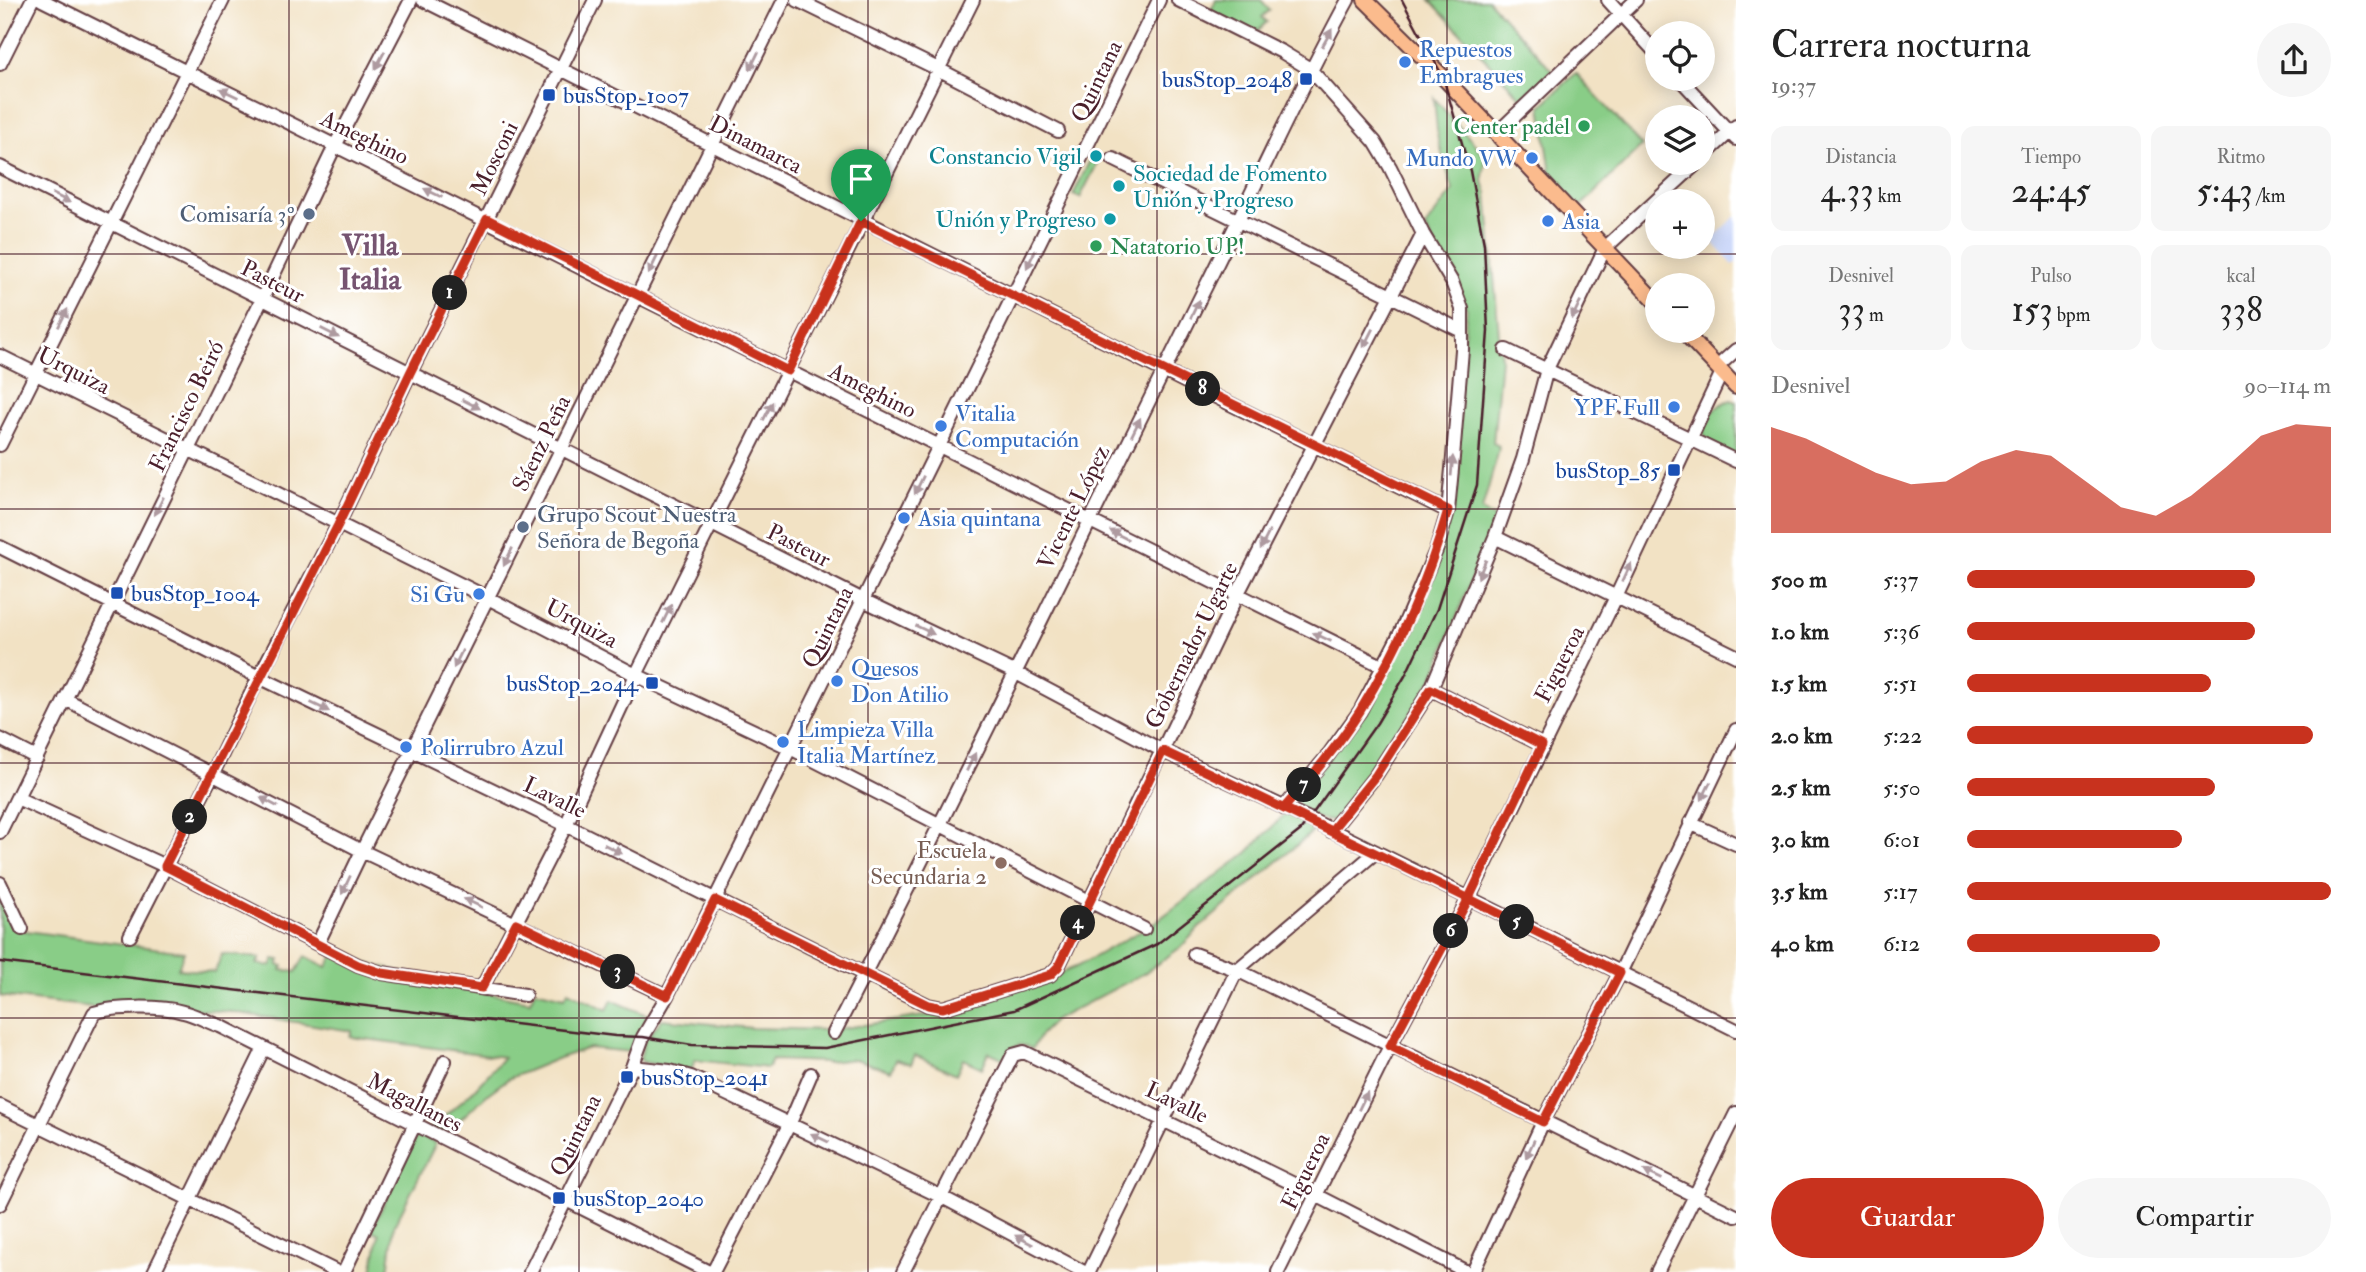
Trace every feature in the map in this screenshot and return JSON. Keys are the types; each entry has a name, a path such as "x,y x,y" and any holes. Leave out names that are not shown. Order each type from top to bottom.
{"main road":[{"path":"1365,0 1645,290"},
{"path":"1694,343 1736,387"}],"street":[{"path":"0,64 32,0"},
{"name":"Ameghino","path":"42,0 1384,667"},
{"path":"0,445 223,0"},
{"name":"Francisco Beiró","path":"0,832 335,146 411,0"},
{"name":"Dinamarca","path":"423,0 1012,297 1448,510"},
{"name":"Mosconi","path":"130,936 213,773 258,677 338,525 410,373 596,0"},
{"name":"Sáenz Peña","path":"318,943 784,0"},
{"path":"797,0 1058,131"},
{"path":"482,988 566,825 636,676 973,0"},
{"name":"Quintana","path":"530,1272 632,1067 643,1037 667,996 715,900 1159,0"},
{"path":"1178,0 1310,69 1375,142 1423,234 1452,282 1462,309 1448,510 1437,548 1401,632 1360,711 1326,758 1284,808"},
{"name":"Vicente López","path":"834,1033 941,824 1239,220 1310,69 1348,0"},
{"path":"1608,0 1645,41"},
{"path":"1496,134 1636,0"},
{"path":"1693,91 1734,132 1715,147"},
{"path":"1113,159 1462,331"},
{"name":"Pasteur","path":"0,167 863,600 1014,672 1163,751 1376,852 1736,1030"},
{"path":"1331,831 1376,775 1431,689 1495,537 1523,459 1547,369 1605,248 1684,175"},
{"name":"Gobernador Ugarte","path":"943,1008 1050,975 1058,967 1237,595 1423,234"},
{"path":"1506,350 1736,461"},
{"path":"1719,369 1736,350"},
{"name":"Urquiza","path":"0,356 488,598 636,676 790,748 1144,929"},
{"name":"Figueroa","path":"1278,1272 1390,1046 1469,898 1616,597 1719,369"},
{"path":"1495,537 1736,656"},
{"name":"Lavalle","path":"0,547 258,677 566,825 864,974 928,1005 943,1008"},
{"path":"1431,689 1542,745"},
{"path":"65,699 362,851 667,996"},
{"path":"1473,1272 1543,1122 1620,973 1736,730"},
{"path":"0,739 37,758"},
{"path":"17,799 165,866 358,965 382,973 525,995"},
{"path":"1690,823 1736,844"},
{"path":"632,1067 670,1071 691,1077 942,1197 1087,1272 1237,970 1376,852"},
{"path":"0,883 22,929"},
{"path":"1194,954 1237,970 1736,1216"},
{"name":"Magallanes","path":"38,1125 94,1013 105,1009 126,1008 182,1012 220,1026 263,1050 711,1272"},
{"path":"154,1272 263,1050"},
{"name":"Lavalle","path":"942,1197 1013,1055 1024,1052 1164,1119 1467,1272"},
{"path":"344,1272 445,1061"},
{"path":"711,1272 790,1123 811,1074"},
{"path":"0,1106 337,1272"},
{"path":"1657,1272 1736,1113"},
{"path":"0,1203 38,1125"},
{"path":"903,1272 942,1197"}],"shaded area":[{"path":"1736,216 1736,262 1733,265 1715,245 1715,236"}],"green space":[{"path":"1216,0 1261,0 1270,10 1262,17 1267,22 1254,34 1210,12"},
{"path":"1430,0 1488,0 1554,72 1524,101"},
{"name":"Center padel","path":"1576,73 1642,146 1579,208 1552,180 1541,106"},
{"path":"1434,98 1485,156 1483,181 1487,193 1501,359 1493,443 1499,446 1482,510 1495,518 1433,678 1374,772 1336,820 1325,820 1298,808 1297,799 1361,716 1440,547 1467,309 1425,227 1453,190 1438,140"},
{"path":"1099,160 1080,198 1073,195 1089,162"},
{"path":"1731,400 1736,402 1736,457 1709,443 1703,433 1712,412"},
{"path":"1286,813 1317,828 1199,928 1181,947 1143,974 1055,1020 1041,1034 1032,1049 1023,1045 1016,1046 1004,1059 989,1052 982,1068 963,1059 956,1074 915,1055 911,1064 896,1059 891,1071 855,1059 828,1062 772,1060 768,1068 695,1060 691,1071 643,1062 640,1059 644,1042 662,1019 752,1028 831,1030 924,1016 1051,977 1076,967 1154,923 1247,853"},
{"path":"0,891 19,930 184,952 178,969 215,972 222,954 260,958 257,964 271,966 274,959 280,960 278,965 283,966 281,970 296,972 305,956 327,967 334,955 476,991 530,1001 535,990 565,997 568,991 607,1010 612,1000 651,1017 632,1052 589,1048 508,1079 443,1135 430,1129 474,1090 504,1057 350,1037 352,1031 232,1012 92,1007 0,996"},
{"path":"416,1137 436,1143 394,1226 388,1272 372,1272 379,1234 371,1230"}],"railway":[{"path":"0,962 615,1036 643,1037 692,1045 825,1048 1014,1010 1157,944 1301,830 1377,723 1405,676 1437,609 1477,485 1488,331 1484,244 1470,171 1443,77 1402,0"}],"place":[{"name":"Repuestos Embragues","path":"1405,62"},
{"name":"busStop_2048","path":"1306,79"},
{"name":"busStop_1007","path":"549,95"},
{"name":"Center padel","path":"1584,126"},
{"name":"Constancio Vigil","path":"1096,156"},
{"name":"Mundo VW","path":"1532,158"},
{"name":"Sociedad de Fomento Unión y Progreso","path":"1119,186"},
{"name":"Comisaría 3º","path":"309,214"},
{"name":"Unión y Progreso","path":"1110,219"},
{"name":"Asia","path":"1548,221"},
{"name":"Natatorio UP!","path":"1096,246"},
{"name":"YPF Full","path":"1674,407"},
{"name":"Vitalia Computación","path":"941,426"},
{"name":"busStop_85","path":"1674,470"},
{"name":"Asia quintana","path":"904,518"},
{"name":"Grupo Scout Nuestra Señora de Begoña","path":"523,527"},
{"name":"busStop_1004","path":"117,593"},
{"name":"Si Gu","path":"479,594"},
{"name":"Quesos Don Atilio","path":"837,681"},
{"name":"busStop_2044","path":"652,683"},
{"name":"Limpieza Villa Italia Martínez","path":"783,742"},
{"name":"Polirrubro Azul","path":"406,747"},
{"name":"Escuela Secundaria 2","path":"1001,863"},
{"name":"busStop_2041","path":"627,1077"},
{"name":"busStop_2040","path":"559,1198"}],"district":[{"name":"Villa Italia","path":"370,262"}],"route":[{"path":"861,221 788,371 487,219 338,525 258,677 165,866 358,965 382,973 482,988 516,923 667,996 715,900 928,1005 943,1008 1050,975 1058,967 1163,751 1284,808 1309,819 1331,831 1376,852 1469,898 1544,936 1620,973 1543,1122 1390,1046 1469,898 1542,745 1431,689 1376,775 1331,831 1284,808 1326,758 1360,711 1401,632 1437,548 1448,510 861,221"}]}
